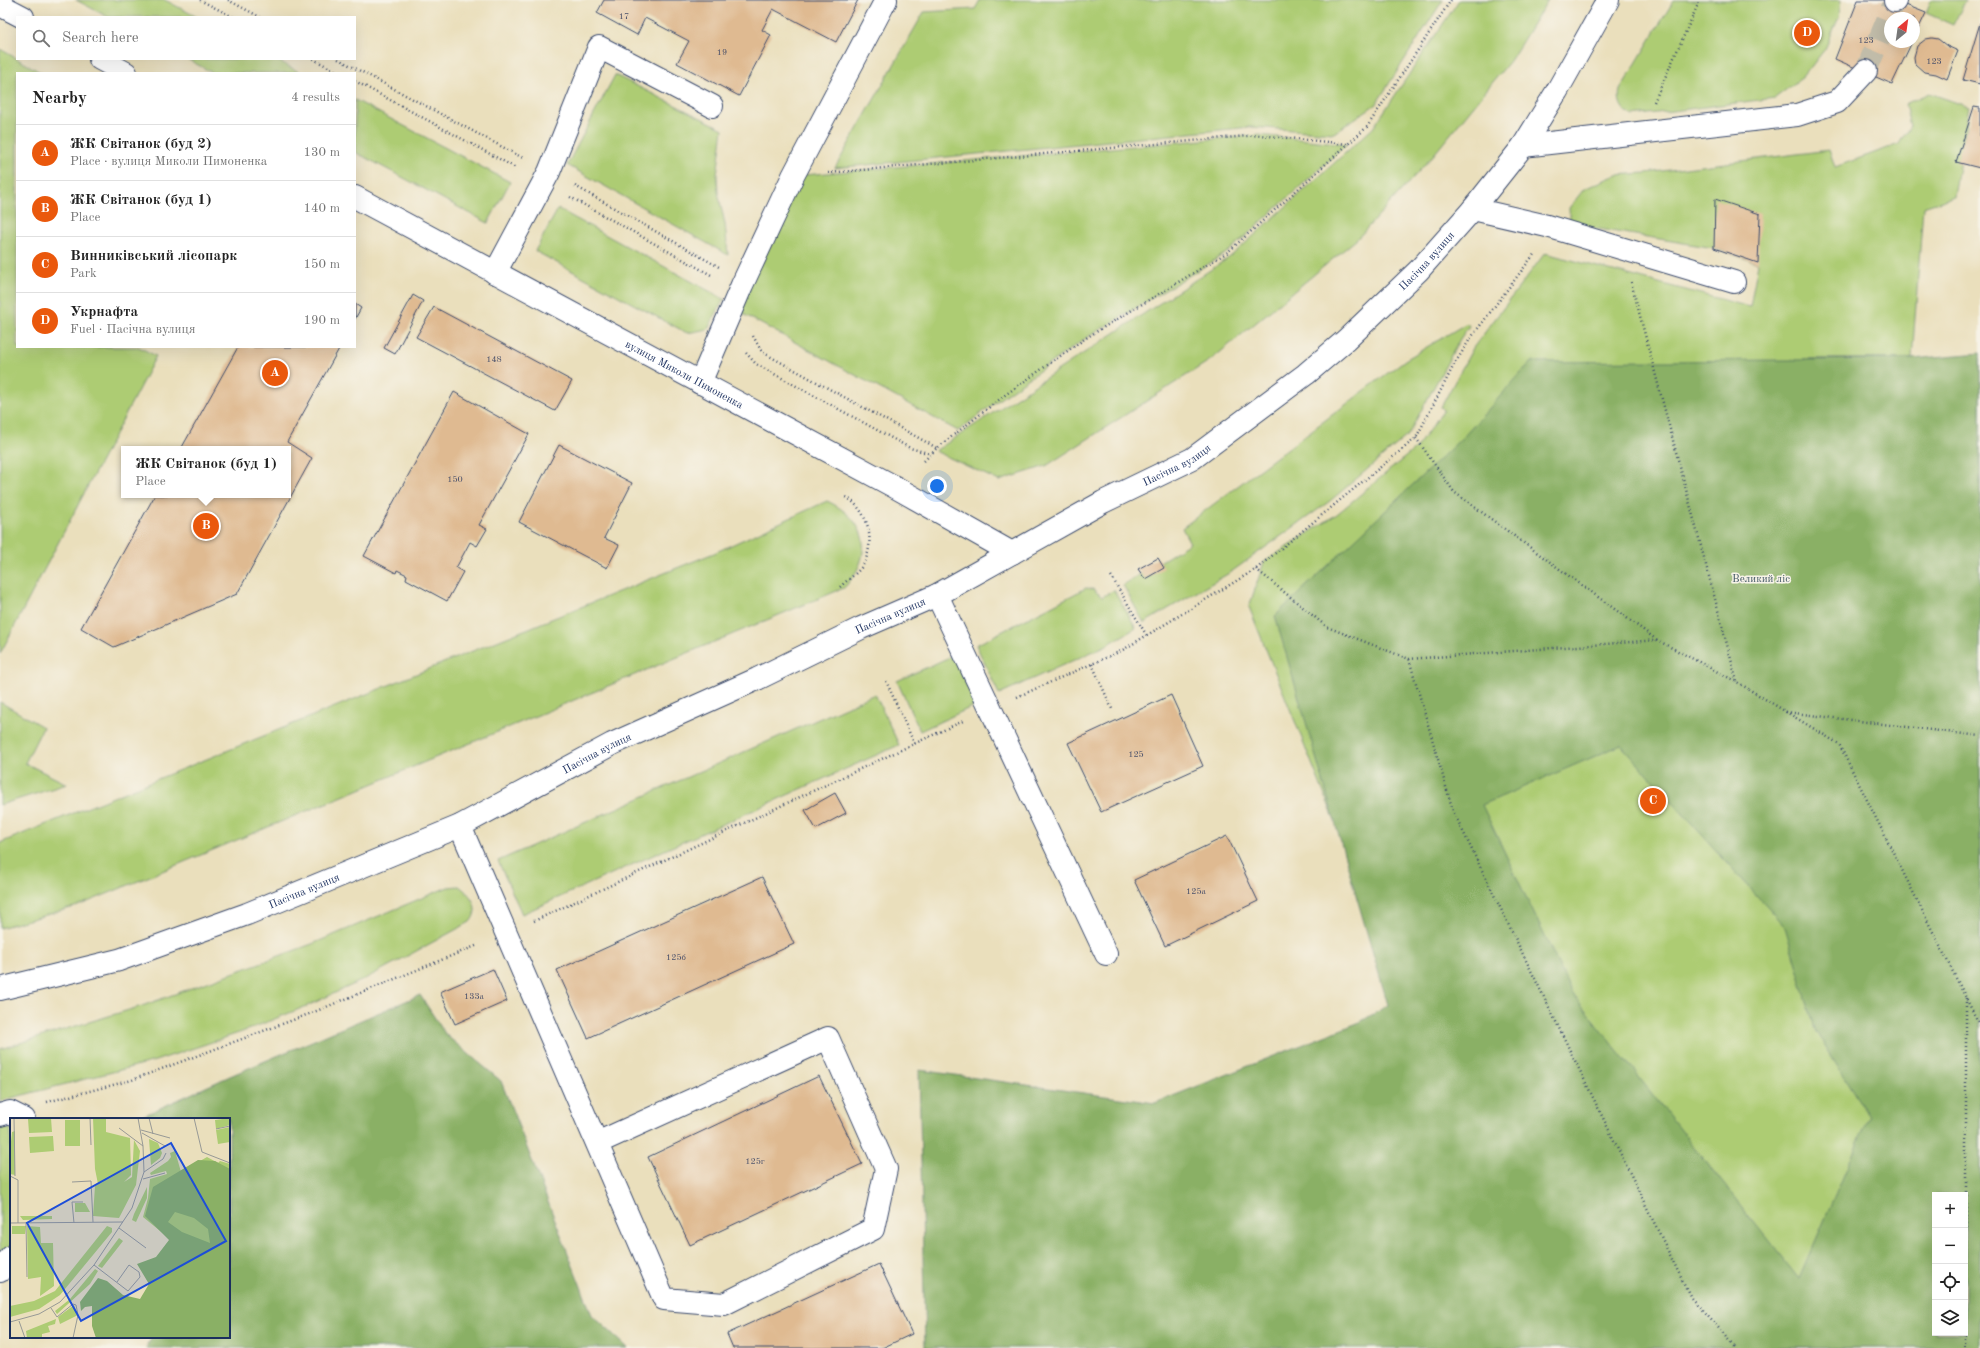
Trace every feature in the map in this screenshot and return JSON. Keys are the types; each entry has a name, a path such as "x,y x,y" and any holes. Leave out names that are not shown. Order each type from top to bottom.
{"main road":[{"path":"700,383 734,304 793,176 886,0"},
{"name":"Пасічна вулиця","path":"0,989 133,954 247,914 460,826 612,744 757,679 861,628 937,595 1103,502 1192,459 1306,374 1346,340 1419,270 1473,209 1523,146 1558,91 1608,0"},
{"path":"0,5 21,16"},
{"path":"495,273 543,183 600,47 712,106"},
{"path":"102,60 124,72"},
{"path":"1523,146 1796,115 1837,102 1866,71"},
{"name":"вулиця Миколи Пимоненка","path":"356,198 895,488 1012,553"},
{"path":"1473,209 1547,226 1734,282"},
{"path":"937,595 1106,954"},
{"path":"460,826 664,1299 724,1304 873,1228 886,1168 828,1038 597,1143"},
{"path":"0,1271 10,1258"}],"path":[{"path":"200,0 231,16"},
{"path":"228,0 258,16"},
{"path":"924,461 937,448 1005,395 1086,338 1228,252 1367,126 1451,0"},
{"path":"1651,107 1700,0"},
{"path":"315,60 338,72"},
{"path":"356,82 727,284 734,304"},
{"path":"793,176 1258,135 1347,144"},
{"path":"11,1115 132,1080 309,1014 507,934 915,745 991,708 1121,651 1147,636 1256,570 1416,438 1454,365 1470,339 1537,250 1547,226"},
{"path":"1622,249 1738,682"},
{"path":"751,333 762,352 937,448"},
{"path":"744,351 756,364 910,448 930,454"},
{"path":"1416,438 1454,492 1657,640 1738,682 1839,744 1980,1026"},
{"path":"840,586 862,567 868,553 870,532 860,508"},
{"path":"1256,570 1327,627 1409,659 1657,640"},
{"path":"1111,576 1147,636"},
{"path":"1409,659 1453,811 1691,1298 1737,1348"},
{"path":"1092,664 1112,709"},
{"path":"886,681 915,745"},
{"path":"1785,712 1980,736"},
{"path":"1966,998 1966,1348"}],"green space":[{"path":"76,0 165,0 195,16 106,16"},
{"path":"980,0 1443,0 1376,104 1334,133 1251,127 835,168 924,12 975,9"},
{"path":"1459,0 1548,0 1510,61 1431,158 1357,239 1212,359 1046,466 999,481 935,451 1230,257 1373,128"},
{"path":"1674,0 1841,0 1839,17 1825,49 1803,77 1775,98 1633,116 1626,112 1621,106 1619,98 1620,90"},
{"path":"1931,0 1966,0 1953,25 1926,13"},
{"path":"0,49 16,58 16,60 19,60 40,72 16,72 16,348 141,348 156,356 0,654"},
{"path":"189,60 277,60 299,72 211,72"},
{"path":"615,75 723,129 717,175 718,192 725,224 728,255 567,165"},
{"name":"Великий ліс","path":"1929,93 1969,107 1954,197 1923,207 1912,359 1980,359 1980,1348 1621,1348 1405,995 1249,607 1264,562 1337,514 1416,448 1444,410 1441,407 1473,348 1545,253 1750,307 1758,263 1714,248 1581,226 1570,221 1569,208 1584,189 1616,175 1646,173 1829,150 1835,167 1899,144 1910,126 1905,104"},
{"path":"356,101 510,182 488,223 356,153"},
{"path":"1259,135 1347,144 1228,252 1086,338 1005,395 958,431 732,308 793,176"},
{"path":"558,209 724,299 708,329 687,333 535,251"},
{"path":"1467,323 1469,326 1460,339 1408,435 1330,501 1231,572 1144,623 1123,585 1190,543 1182,528 1405,360"},
{"name":"Великий ліс","path":"1980,353 1980,1348 925,1348 919,1070 1155,1103 1360,1022 1388,1005 1275,616 1466,434 1531,362 1912,359","holes":["1621,745 1785,927 1816,1032 1869,1117 1799,1279 1572,993 1482,805"]},
{"path":"827,501 841,509 851,518 859,528 862,539 863,551 860,563 854,576 844,588 78,906 0,928 0,843 714,553"},
{"path":"1086,588 1093,589 1102,597 1114,590 1136,628 1105,646 999,694 976,645"},
{"path":"954,655 976,705 920,731 897,681"},
{"path":"875,694 899,745 522,914 498,861"},
{"path":"0,702 43,727 25,763 67,784 0,805"},
{"path":"459,886 474,902 475,912 470,922 363,980 307,1006 242,1032 155,1061 0,1101 0,1049 142,1006 312,944 448,887"},
{"path":"420,995 446,1035 501,1081 592,1315 628,1348 146,1348 151,1338 230,1338 230,1118 138,1118 230,1076"},
{"path":"0,1124 10,1129 10,1248 6,1260 0,1260"}],"building":[{"path":"604,0 858,0 836,42 773,9 762,30 771,35 739,96 677,63 689,41 645,18 637,35 597,13"},
{"path":"1858,0 1893,0 1926,13 1920,26 1920,12 1884,12 1884,48 1909,48 1892,84 1835,59"},
{"path":"1980,23 1980,84 1963,80"},
{"path":"1926,39 1938,39 1947,46 1958,51 1947,79 1936,74 1924,72 1915,64 1914,57 1916,48 1920,48 1920,44"},
{"path":"1974,107 1980,108 1980,168 1956,162"},
{"path":"1715,199 1760,214 1758,263 1714,248"},
{"path":"413,295 423,301 395,354 384,348"},
{"path":"356,305 361,308 356,317"},
{"path":"434,307 572,381 555,411 416,337"},
{"path":"237,348 339,348 287,442 312,458 291,496 291,446 183,446"},
{"path":"454,392 529,434 479,525 487,529 477,546 470,542 456,568 463,572 447,601 406,579 407,575 397,570 396,573 364,556"},
{"path":"559,445 632,483 604,538 619,545 607,568 519,522"},
{"path":"153,498 290,498 237,594 114,647 81,628"},
{"path":"1158,558 1164,568 1145,579 1138,569"},
{"path":"1171,695 1203,766 1101,812 1068,743"},
{"path":"835,793 846,813 816,829 805,810"},
{"path":"1227,836 1258,901 1165,946 1134,880"},
{"path":"762,877 794,944 588,1038 557,970"},
{"path":"493,969 507,1001 455,1024 440,992"},
{"path":"819,1076 862,1164 690,1245 648,1157"},
{"path":"879,1264 912,1334 882,1348 733,1348 727,1334"}],"tunnel":[{"path":"1866,71 1895,1"}],"place":[{"name":"Укрнафта","path":"1807,33"},
{"name":"ЖК Світанок (буд 2)","path":"275,373"},
{"name":"ЖК Світанок (буд 1)","path":"206,526"},
{"name":"Винниківський лісопарк","path":"1653,801"}]}
